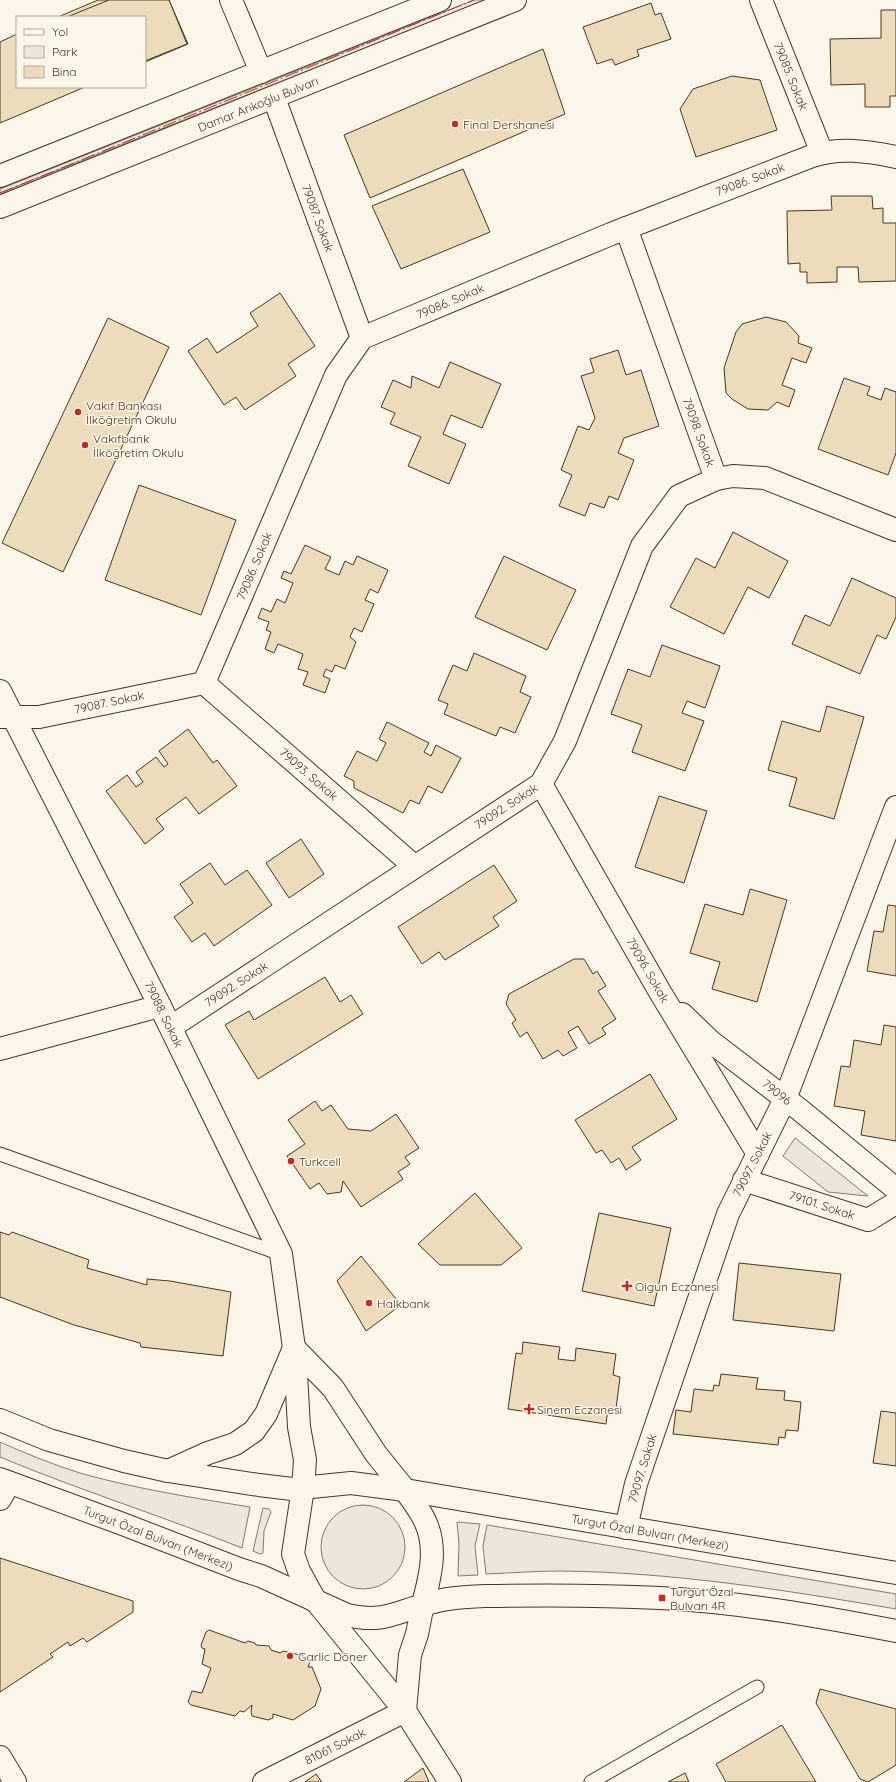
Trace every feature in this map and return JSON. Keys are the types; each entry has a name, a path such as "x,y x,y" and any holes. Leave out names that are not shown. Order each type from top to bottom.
{"street":[{"path":"231,0 261,72"},
{"path":"0,176 440,0"},
{"name":"Damar Arıkoğlu Bulvarı","path":"0,206 274,98 515,0"},
{"name":"79085. Sokak","path":"761,0 822,153"},
{"name":"79087. Sokak","path":"274,98 362,338"},
{"name":"79086. Sokak","path":"204,683 336,375 362,338 626,228 776,169 822,153 845,150 896,157"},
{"name":"79098. Sokak","path":"626,228 716,479 732,476 765,478 896,530"},
{"name":"79092. Sokak","path":"171,1027 541,784 565,741 642,546 679,496 716,479"},
{"name":"79087. Sokak","path":"7,717 38,717 204,683"},
{"name":"79093. Sokak","path":"204,683 414,866"},
{"name":"79088. Sokak","path":"0,691 7,717 171,1027 281,1254 294,1348 299,1427 305,1460 303,1488 292,1554 299,1571 315,1600 406,1711 450,1782"},
{"name":"79096. Sokak","path":"541,784 660,992 758,1154"},
{"name":"79097. Sokak","path":"626,1528 636,1484 728,1214 785,1099 892,830 896,807"},
{"name":"79096","path":"660,992 710,1041 785,1099 896,1189"},
{"path":"0,1049 160,1006"},
{"name":"79101. Sokak","path":"744,1180 868,1220 896,1203"},
{"path":"168,1471 208,1452 235,1444 254,1431 266,1414 294,1348 333,1388 376,1454 405,1490 425,1522 431,1538 433,1558 417,1634 410,1655 406,1711"},
{"path":"0,1420 49,1440 124,1461 168,1471 259,1485 303,1488"},
{"name":"Turgut Özal Bulvarı (Merkezi)","path":"303,1488 351,1483 405,1490 896,1573"},
{"name":"Turgut Özal Bulvarı (Merkezi)","path":"3,1487 120,1523 261,1576 347,1615 377,1619 397,1614 424,1604"},
{"path":"424,1604 458,1597 589,1595 662,1598 779,1611 896,1631"},
{"name":"81061 Sokak","path":"264,1782 406,1711"},
{"path":"0,1757 15,1782"}],"lane":[{"path":"0,1154 281,1254"},
{"path":"591,1782 758,1687"}],"green space":[{"path":"474,0 486,0 0,193 0,189"},
{"path":"795,1138 868,1196 828,1192 783,1156"},
{"path":"0,1442 83,1474 145,1489 250,1507 242,1548 60,1481 0,1457"},
{"path":"363,1505 379,1508 393,1517 402,1531 405,1547 402,1563 393,1577 379,1586 363,1589 347,1586 333,1577 324,1563 321,1547 324,1531 333,1517 347,1508"},
{"path":"263,1508 269,1509 271,1512 264,1531 263,1553 260,1554 253,1551"},
{"path":"457,1522 480,1524 475,1546 478,1575 458,1576 459,1544"},
{"path":"487,1525 896,1594 896,1609 812,1595 686,1578 601,1572 559,1571 486,1574 483,1546"}],"building":[{"path":"98,0 169,0 188,44 146,62 146,16 60,16"},
{"path":"109,0 169,0 187,44 146,61 146,16 69,16"},
{"path":"651,3 655,15 661,13 671,39 637,50 639,56 615,65 612,59 597,64 583,27"},
{"path":"881,10 896,10 896,96 890,96 890,107 865,107 865,84 831,85 830,39 881,38"},
{"path":"16,34 16,88 83,88 0,123 0,42"},
{"name":"Final Dershanesi","path":"543,49 565,114 370,198 344,135"},
{"path":"732,76 760,80 777,130 696,157 680,109 693,89"},
{"path":"463,169 490,232 401,269 372,206"},
{"path":"831,196 872,196 873,209 883,208 883,223 896,223 896,281 859,282 858,267 837,267 837,282 807,283 807,272 800,272 800,263 788,264 787,211 832,210"},
{"path":"280,293 315,346 288,364 296,376 245,410 236,397 224,405 188,351 207,338 217,353 258,326 250,313"},
{"path":"766,317 786,322 799,336 798,343 812,348 806,363 792,358 782,385 795,390 789,407 777,402 768,410 748,409 732,399 726,393 724,368 736,332 742,324"},
{"name":"Vakıfbank İlköğretim Okulu","path":"108,318 169,347 63,572 2,543"},
{"path":"618,350 626,375 641,370 659,426 624,438 618,453 634,460 618,500 609,496 604,508 590,503 585,516 559,506 572,475 561,470 578,426 589,430 595,418 581,376 594,372 590,359"},
{"path":"450,362 501,384 482,428 451,415 443,434 466,444 449,484 408,466 421,437 390,424 395,413 381,407 393,380 411,388 412,376 439,388"},
{"path":"844,378 870,387 867,395 881,400 885,388 896,392 896,453 888,475 818,449"},
{"path":"139,485 236,520 201,615 105,580"},
{"path":"733,532 788,561 769,598 748,587 724,634 670,607 696,558 715,568"},
{"path":"305,545 331,557 325,569 339,575 345,561 353,565 357,556 388,570 378,593 370,589 365,600 374,604 362,632 354,628 350,637 356,642 345,669 335,665 332,672 326,669 323,676 330,679 325,693 303,685 308,672 298,669 303,654 278,644 274,653 265,649 271,632 266,630 269,622 258,618 262,608 271,612 277,599 285,603 293,583 281,578 284,571 291,574"},
{"path":"504,556 576,590 547,650 475,617"},
{"path":"852,578 896,598 896,617 886,639 877,635 860,674 792,644 805,615 830,626"},
{"path":"662,645 720,666 705,708 687,701 682,713 704,721 685,771 632,752 642,725 611,714 628,669 650,677"},
{"path":"474,653 526,676 520,692 531,697 515,733 500,727 496,736 444,714 448,704 438,700 453,665 467,671"},
{"path":"827,706 864,717 834,819 789,806 797,778 768,770 782,721 820,732"},
{"path":"387,722 429,743 424,752 431,756 436,745 461,758 442,793 428,786 419,804 410,800 403,813 354,788 354,781 344,776 357,751 377,761 386,743 379,739"},
{"path":"188,729 213,763 217,760 237,786 199,814 186,797 156,819 164,829 145,844 106,791 127,775 136,787 143,782 136,772 156,757 164,767 168,764 159,751"},
{"path":"659,796 707,811 684,883 635,867"},
{"path":"301,839 324,874 289,898 266,863"},
{"path":"210,863 225,885 247,870 272,905 214,946 205,933 192,942 174,917 193,903 180,884"},
{"path":"494,865 517,901 493,917 499,926 445,960 439,952 422,964 398,927"},
{"path":"750,889 787,900 757,1002 712,989 720,962 690,953 705,904 743,915"},
{"path":"888,905 896,906 896,976 867,971 874,931 883,932"},
{"path":"574,959 584,959 593,974 597,971 606,986 598,991 616,1019 602,1028 606,1034 589,1044 578,1026 568,1032 577,1048 563,1056 558,1050 543,1059 527,1032 520,1037 512,1023 516,1020 506,1004 509,994"},
{"path":"325,977 340,1002 351,995 363,1014 258,1079 225,1025 249,1011 254,1020"},
{"path":"884,1025 896,1027 896,1141 861,1135 865,1111 834,1106 841,1066 850,1067 854,1040 881,1045"},
{"path":"650,1074 677,1119 632,1147 641,1160 626,1170 619,1158 611,1163 602,1150 596,1153 575,1120"},
{"path":"315,1101 322,1111 331,1105 348,1129 371,1131 396,1114 419,1148 405,1157 410,1164 398,1172 403,1179 361,1207 343,1181 341,1192 327,1194 319,1183 310,1189 287,1156 305,1144 288,1120"},
{"path":"475,1193 522,1248 501,1265 440,1265 418,1244"},
{"path":"599,1213 671,1228 654,1306 582,1291"},
{"path":"0,1232 9,1235 12,1232 89,1260 87,1268 147,1285 147,1279 170,1281 231,1292 223,1356 141,1347 140,1343 74,1325 0,1297"},
{"path":"361,1256 401,1305 366,1331 337,1281"},
{"path":"739,1263 841,1274 834,1331 733,1320"},
{"path":"523,1342 560,1347 558,1359 575,1361 576,1348 616,1354 613,1375 620,1377 616,1409 608,1408 606,1424 508,1409 516,1353 522,1354"},
{"path":"721,1374 758,1378 756,1389 785,1391 784,1400 801,1402 798,1431 786,1430 785,1438 779,1437 778,1445 673,1434 676,1410 691,1412 694,1389 713,1391 714,1385 719,1386"},
{"path":"881,1411 896,1413 896,1466 873,1463"},
{"path":"0,1558 133,1601 133,1612 87,1642 83,1638 70,1646 68,1642 50,1654 53,1657 0,1692"},
{"path":"209,1630 245,1643 248,1641 255,1643 256,1645 269,1646 271,1650 280,1653 283,1651 308,1657 310,1662 308,1667 312,1667 321,1689 315,1706 293,1720 273,1714 273,1718 268,1720 252,1716 252,1705 244,1712 240,1711 235,1716 191,1705 188,1702 192,1691 202,1693 211,1668 202,1664 205,1649 202,1648 201,1645 206,1632"},
{"path":"820,1689 896,1709 896,1765 868,1782 860,1779 816,1703"},
{"path":"782,1725 816,1782 726,1782 716,1764"},
{"path":"423,1768 429,1782 404,1782"},
{"path":"685,1773 689,1782 668,1782"},
{"path":"316,1774 322,1782 305,1782"}],"power":[{"path":"0,193 474,0"}],"place":[{"name":"Final Dershanesi","path":"455,124"},
{"name":"Vakıf Bankası İlköğretim Okulu","path":"78,412"},
{"name":"Vakıfbank İlköğretim Okulu","path":"85,445"},
{"name":"Turkcell","path":"291,1161"},
{"name":"Olgun Eczanesi","path":"627,1286"},
{"name":"Halkbank","path":"369,1303"},
{"name":"Sinem Eczanesi","path":"529,1409"},
{"name":"Turgut Özal Bulvarı 4R","path":"662,1598"},
{"name":"Garlic Döner","path":"290,1656"}]}
